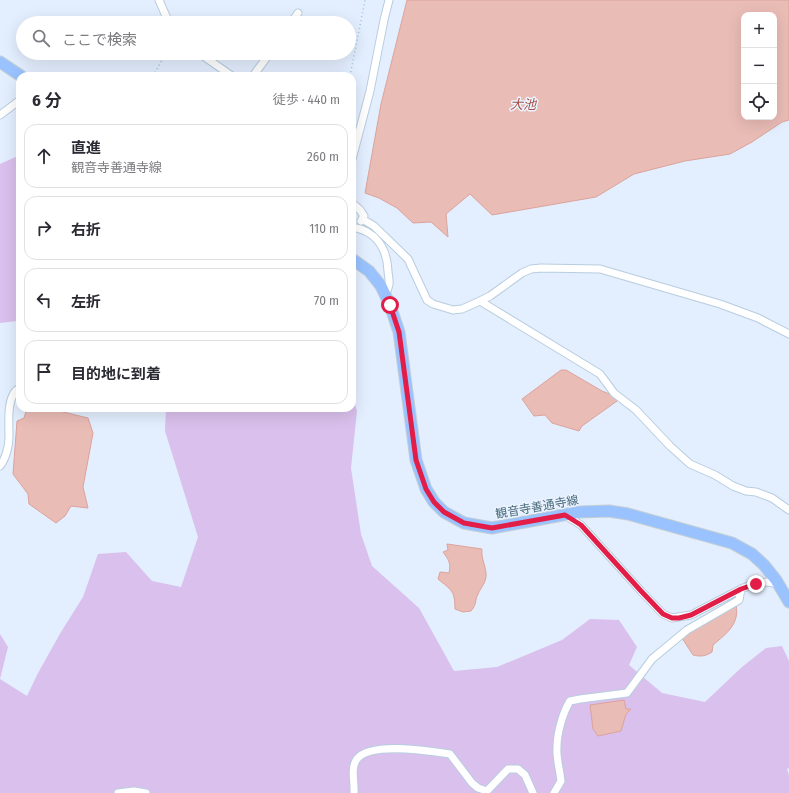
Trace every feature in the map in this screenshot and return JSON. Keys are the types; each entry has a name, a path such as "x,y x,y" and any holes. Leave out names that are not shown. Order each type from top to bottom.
{"main road":[{"path":"0,62 16,73"},
{"name":"観音寺善通寺線","path":"356,262 369,271 381,286 390,305 399,332 416,460 426,489 434,502 444,512 460,522 492,528 579,512 609,511 628,514 732,543 752,554 764,565 779,584 789,602"}],"street":[{"path":"159,0 166,16"},
{"path":"356,144 370,91 389,0"},
{"path":"209,60 226,72"},
{"path":"256,72 265,60"},
{"path":"0,115 16,103"},
{"path":"356,206 364,216 356,227"},
{"path":"362,219 374,226 408,259 427,300 433,304 453,310 462,309 490,296 522,273 531,269 600,269 720,304 758,318 789,334"},
{"path":"356,228 376,238 384,249 388,263 389,287 385,294"},
{"path":"480,301 600,374 614,393 636,410 670,446 690,464 715,475 733,486 772,498 789,510"},
{"path":"0,466 6,453 9,438 8,421 12,395 16,390"},
{"path":"565,515 581,525 663,614 672,618 691,615 741,589 756,584 769,582 779,584"},
{"path":"554,793 561,781 556,748 557,741 565,709 570,701 627,693 652,659 687,630 739,600 741,589"},
{"path":"354,793 354,771 356,760 363,754 372,750 392,748 450,754 472,783 478,788 487,791 508,770 518,769 524,775 533,793"},
{"path":"118,793 134,791 146,793"}],"path":[{"path":"356,46 365,0"},
{"path":"155,72 162,60"},
{"path":"351,72 353,60"}],"shaded area":[{"path":"16,157 16,321 0,323 0,164"},
{"path":"356,408 357,411 351,468 361,534 372,566 419,608 454,671 497,667 562,640 590,619 619,620 637,647 629,665 662,693 705,702 742,667 766,648 782,646 789,661 789,768 787,769 789,775 789,793 0,793 0,679 27,696 61,632 83,597 98,554 126,552 152,581 181,587 198,537 165,431 166,412 356,412"},
{"path":"0,634 8,647 0,679"}],"water":[{"name":"大池","path":"407,0 789,0 789,120 782,122 752,142 730,154 685,161 634,174 596,197 492,215 470,194 446,214 448,237 431,222 413,223 397,208 379,198 365,193 381,104"},
{"path":"561,370 566,370 602,391 612,395 617,401 582,426 579,431 552,423 545,415 534,416 522,399"},
{"path":"26,412 63,412 88,418 93,433 83,487 88,508 71,506 65,516 56,523 29,504 28,494 13,474 17,421 24,418"},
{"path":"447,544 482,549 486,579 479,591 471,611 463,612 455,609 453,594 438,579 440,572 449,573 449,562 443,552 448,550"},
{"path":"736,605 737,612 734,623 727,633 713,645 712,652 703,656 693,655 682,638 691,630"},
{"path":"624,700 626,709 631,709 626,714 621,731 598,736 593,729 590,705"}],"route":[{"path":"390,305 399,332 416,460 426,489 434,502 444,512 456,520 464,523 492,528 565,515 581,525 614,563 663,614 672,618 691,615 741,589 756,584"}]}
